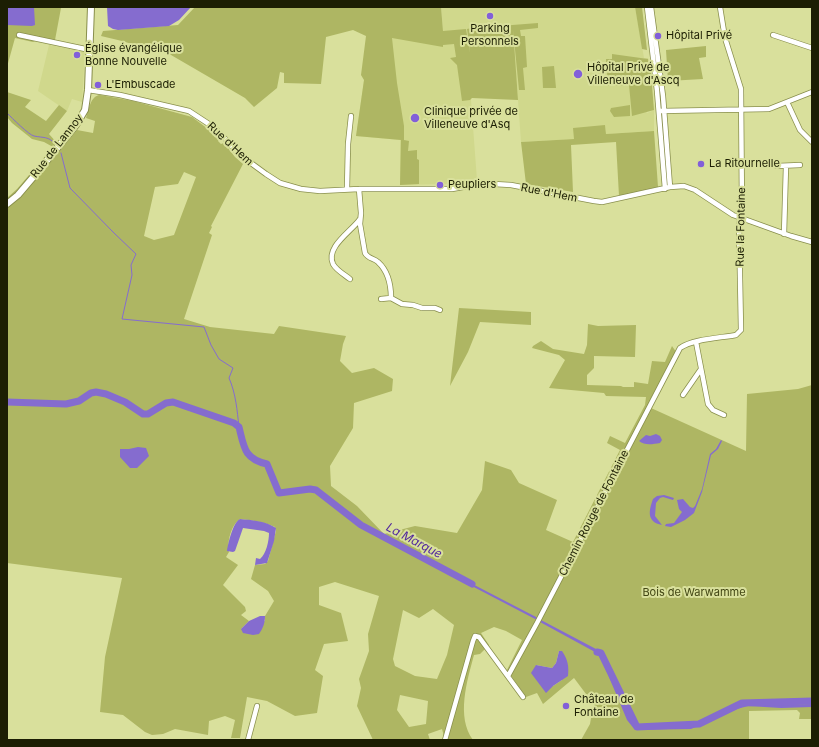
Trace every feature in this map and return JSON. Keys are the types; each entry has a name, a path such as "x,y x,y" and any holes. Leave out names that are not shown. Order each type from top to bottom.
{"main road":[{"name":"Rue de Lannoy","path":"7,204 25,188 76,125 85,110 88,90 91,7"}],"street":[{"path":"647,7 661,110"},
{"path":"651,7 668,188"},
{"name":"Rue la Fontaine","path":"680,348 696,342 736,335 741,332 739,225 741,218 741,86 725,38 720,7"},
{"path":"774,35 812,48"},
{"path":"19,36 90,50"},
{"name":"Rue d'Hem","path":"88,90 120,95 192,113 215,128 245,159 271,178 284,185 308,190 452,189 480,184 494,184 602,202 681,186 692,189 727,212 741,218 784,234 812,242"},
{"path":"661,110 768,109 812,92"},
{"path":"787,102 800,130 812,142"},
{"path":"347,189 348,144 351,116"},
{"path":"777,166 800,166"},
{"path":"784,234 786,166"},
{"path":"359,189 360,219 365,253 368,257 376,260 381,265 390,282 391,298"},
{"path":"350,279 334,265 333,256 339,240 353,228 360,219"},
{"path":"381,300 391,298 402,304 440,310"},
{"path":"696,342 708,404 713,410 724,415"},
{"name":"Chemin Rouge de Fontaine","path":"508,676 680,348"},
{"path":"683,395 701,369"},
{"path":"445,740 474,636 479,637 522,697"},
{"path":"248,740 257,706"}],"shaded area":[{"path":"7,7 34,7 35,25 7,25"},
{"path":"107,7 191,7 179,20 169,26 118,30 108,26"},
{"path":"441,7 635,7 644,58 648,58 651,73 628,75 647,113 654,110 654,131 606,134 605,125 574,139 521,142 517,86 473,31 467,29 470,53 471,100 477,180 448,184 400,185 400,140 356,136 364,80 375,34 443,31"},
{"path":"49,45 85,52 82,102 72,99 67,111 38,91"},
{"path":"656,434 660,436 662,440 660,443 646,444 639,441 646,435 650,436"},
{"path":"721,440 722,441 718,449 711,455 702,492 694,513 685,520 671,527 665,526 666,524 674,523 682,512 679,509 677,500 683,499 690,507 693,508 695,506 702,489 710,454 716,449"},
{"path":"138,447 146,448 149,456 137,468 130,468 120,457 120,449"},
{"path":"664,495 674,498 673,500 663,497 656,503 655,516 662,525 653,521 651,518 650,507 653,499 657,496"},
{"path":"240,519 263,522 276,528 274,541 267,563 255,565 256,558 260,559 262,557 268,543 269,533 264,531 243,528 235,551 227,551 235,524"},
{"path":"360,523 378,535 538,618 537,620 372,534 359,526"},
{"path":"260,616 265,616 265,619 262,630 259,634 253,635 243,633 241,629 249,621"},
{"path":"541,620 596,649 606,659 631,720 639,729 696,725 739,705 756,703 784,705 812,704 812,707 781,708 748,706 737,709 691,729 635,730 627,720 609,677 606,661 595,652 540,622"},
{"path":"559,651 562,651 567,660 568,676 553,686 546,693 531,673 536,665 552,668 556,663"}],"green space":[{"path":"7,7 61,8 55,40 42,38 33,42 15,38 7,67"},
{"path":"195,7 441,7 443,31 466,29 470,53 467,29 472,28 473,31 488,30 474,30 474,28 538,23 538,28 520,30 521,36 525,36 527,67 523,68 525,90 519,90 513,29 518,100 472,98 470,100 462,101 457,65 450,58 456,57 454,44 443,45 443,47 392,38 404,126 404,140 409,141 408,151 417,150 417,159 419,160 419,184 400,185 401,140 356,136 364,80 361,75 366,36 353,30 326,37 321,84 284,83 284,73 280,72 277,88 254,107 245,98 159,48 155,51 101,36 103,31 178,25"},
{"path":"635,7 642,7 647,50 642,49"},
{"path":"706,46 706,57 699,58 703,79 668,81 666,50"},
{"path":"612,54 648,59 651,73 654,110 632,116 629,85 608,86 606,59 612,59"},
{"path":"554,66 556,88 543,88 542,67"},
{"name":"Bois de Warwamme","path":"7,92 31,100 25,107 46,121 59,105 67,111 49,134 57,143 65,144 77,130 93,133 95,121 86,118 92,101 100,95 133,101 192,117 220,138 218,141 221,144 224,143 235,157 243,164 211,226 212,227 209,233 212,235 184,319 210,327 274,334 279,326 346,336 340,361 352,373 374,368 393,379 392,391 354,403 353,428 330,466 331,486 357,506 384,534 415,526 457,533 482,490 485,461 511,470 519,483 557,500 546,530 573,542 620,450 607,443 610,436 625,443 645,405 646,397 606,396 604,393 549,388 565,360 559,355 532,348 533,346 541,341 553,349 584,354 587,345 588,324 598,326 636,325 635,357 594,356 594,368 587,375 587,385 634,387 634,382 648,384 652,361 665,362 672,346 679,356 651,408 746,451 747,394 798,389 812,385 812,719 799,719 800,713 797,710 749,711 749,740 581,740 590,724 591,718 599,715 595,706 574,678 543,704 537,693 526,697 507,670 522,640 506,631 494,627 481,633 489,645 480,654 474,655 468,676 464,699 464,710 468,731 473,740 445,740 442,729 428,734 430,740 373,740 357,706 361,688 359,679 369,651 368,634 379,596 335,582 319,587 319,605 341,613 348,641 324,644 315,670 323,676 317,713 295,716 267,701 247,697 240,738 231,738 235,720 225,716 209,721 208,735 175,729 163,734 152,735 145,732 123,715 100,712 105,657 122,578 7,563 7,198 17,189 53,147 44,142 32,139 12,123 7,117","holes":["184,172 196,177 174,235 154,240 144,236 155,187 178,184","240,519 262,523 275,527 276,531 268,561 265,564 255,565 251,579 268,591 274,601 265,616 265,621 241,629 249,621 241,615 246,611 245,607 223,585 238,565 226,557 229,552 230,534","433,609 454,625 447,655 437,679 415,676 395,666 393,659 403,610 419,618","559,651 562,680 553,686 536,665 552,668 556,663","400,695 428,701 426,724 409,727 397,710"]},
{"path":"630,105 630,116 614,117 610,111 611,108"},
{"path":"605,125 606,134 654,131 658,187 619,196 616,142 571,145 573,192 526,184 521,142 574,139 573,128"},
{"path":"459,308 531,312 531,325 480,322 468,352 450,386"}],"waterway":[{"path":"7,113 32,135 48,138 55,144"},
{"path":"61,153 70,188 136,254 131,265 132,275 122,319 204,327 211,345 219,359 233,368 229,378 235,396 239,427"},
{"name":"La Marque","path":"7,402 66,404 79,401 91,393 96,392 106,394 125,402 143,414 148,414 166,403 173,402 234,423 239,427 244,446 249,455 259,462 267,464 279,493 310,489 316,490 361,525 472,584"},
{"name":"La Marque","path":"597,652 601,653 637,727 699,724 742,703 812,701"}],"place":[{"name":"Parking Personnels","path":"490,16"},
{"name":"Hôpital Privé","path":"658,36"},
{"name":"Église évangélique Bonne Nouvelle","path":"77,55"},
{"name":"Hôpital Privé de Villeneuve d'Ascq","path":"578,74"},
{"name":"L'Embuscade","path":"98,85"},
{"name":"Clinique privée de Villeneuve d'Asq","path":"415,118"},
{"name":"La Ritournelle","path":"701,164"},
{"name":"Peupliers","path":"440,185"},
{"name":"Château de Fontaine","path":"566,706"}]}
